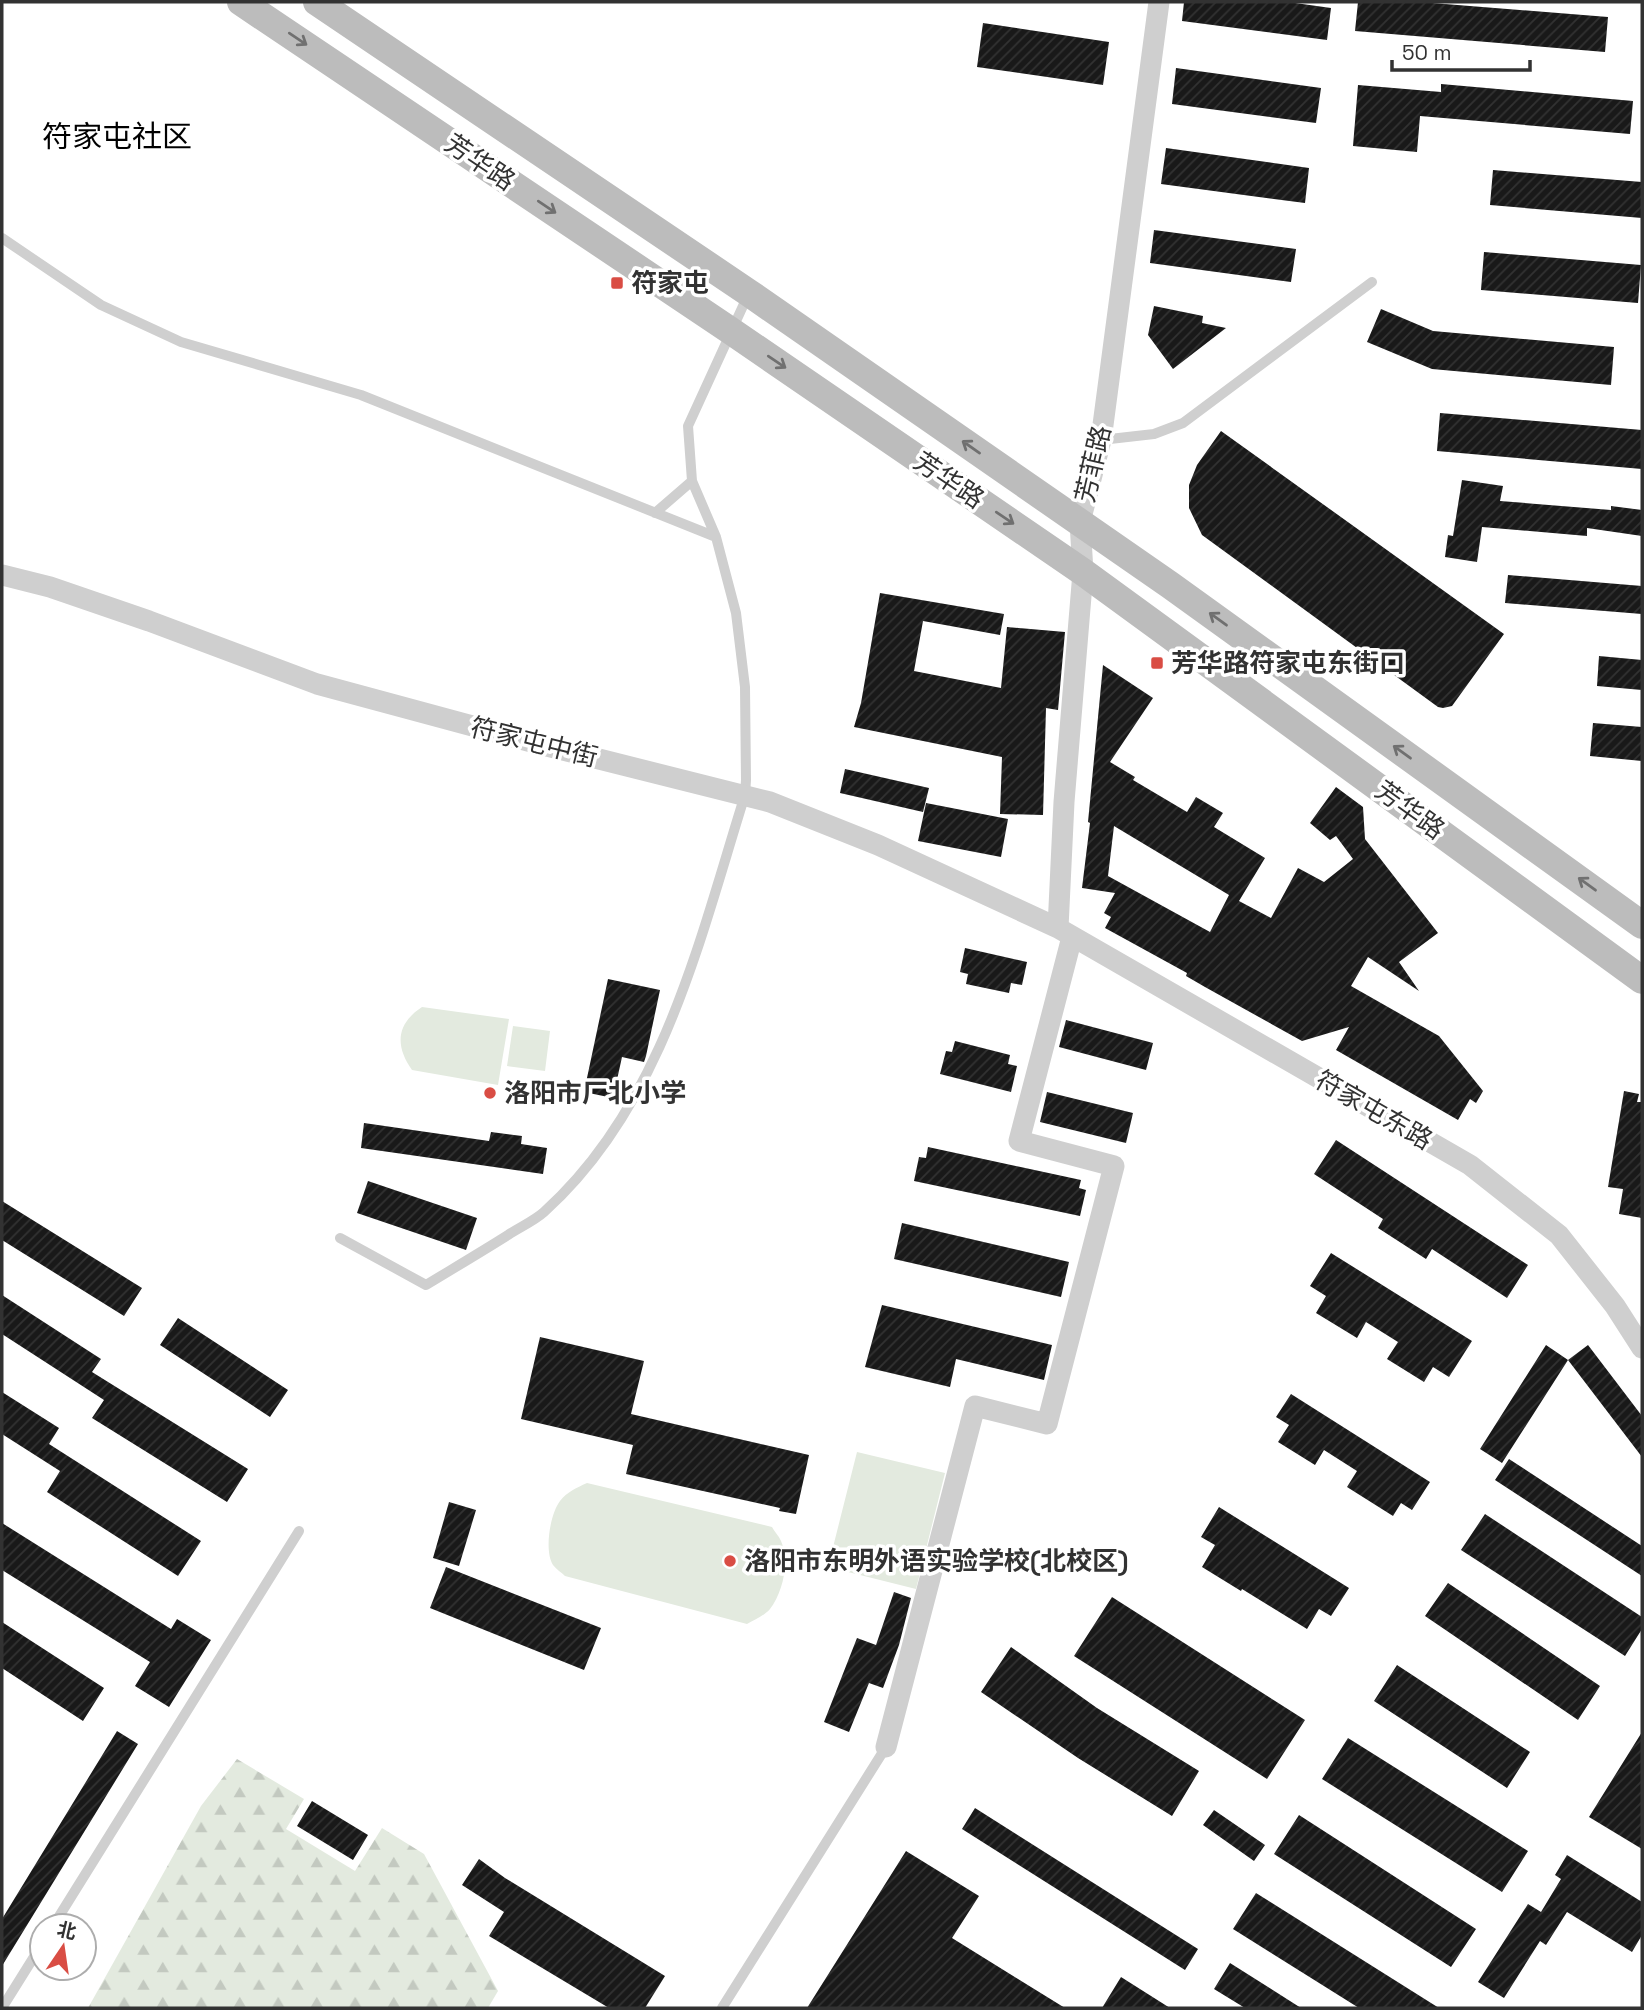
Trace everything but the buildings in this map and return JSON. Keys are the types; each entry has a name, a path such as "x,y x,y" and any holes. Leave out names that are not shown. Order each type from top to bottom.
{"main road":[{"name":"芳华路","path":"241,2 731,331 1083,572 1642,980"},
{"name":"芳华路","path":"317,2 749,293 1080,522 1642,925"}],"street":[{"name":"芳菲路","path":"886,1747 975,1406 1047,1424 1114,1166 1019,1141 1065,932 1064,802 1083,572 1080,522 1101,440 1159,2"},
{"name":"符家屯中街","path":"2,575 50,587 149,621 317,684 539,744 770,802 878,845 1065,932"},
{"name":"符家屯东路","path":"1065,932 1470,1165 1559,1235 1615,1306 1642,1348"}],"lane":[{"path":"2,238 101,305 181,342 361,395 716,537"},
{"path":"1101,440 1154,434 1183,423 1372,282"},
{"path":"340,1238 426,1285 542,1213 583,1171 624,1113 645,1076 680,1000 745,795 745,687 736,613 716,537 692,481 688,426 749,293"},
{"path":"655,513 692,481"},
{"path":"62,1912 299,1531"},
{"path":"722,2008 886,1747"},
{"path":"2,2008 28,1966"}],"green space":[{"path":"422,1007 509,1019 498,1085 412,1070 403,1052 401,1036 407,1021"},
{"path":"513,1026 550,1031 545,1071 507,1066"},
{"path":"857,1452 945,1473 916,1589 828,1567"},
{"path":"587,1483 772,1527 780,1539 785,1558 782,1585 775,1602 762,1616 747,1624 565,1576 550,1559 551,1523 556,1507 563,1498"},
{"path":"237,1759 304,1799 286,1829 355,1871 382,1828 424,1854 498,1991 488,2008 88,2008 201,1806"}],"place":[{"name":"符家屯","path":"617,283"},
{"name":"芳华路符家屯东街口","path":"1157,663"},
{"name":"洛阳市厂北小学","path":"490,1093"},
{"name":"洛阳市东明外语实验学校(北校区)","path":"730,1561"}],"district":[{"name":"符家屯社区","path":"117,136"}]}
